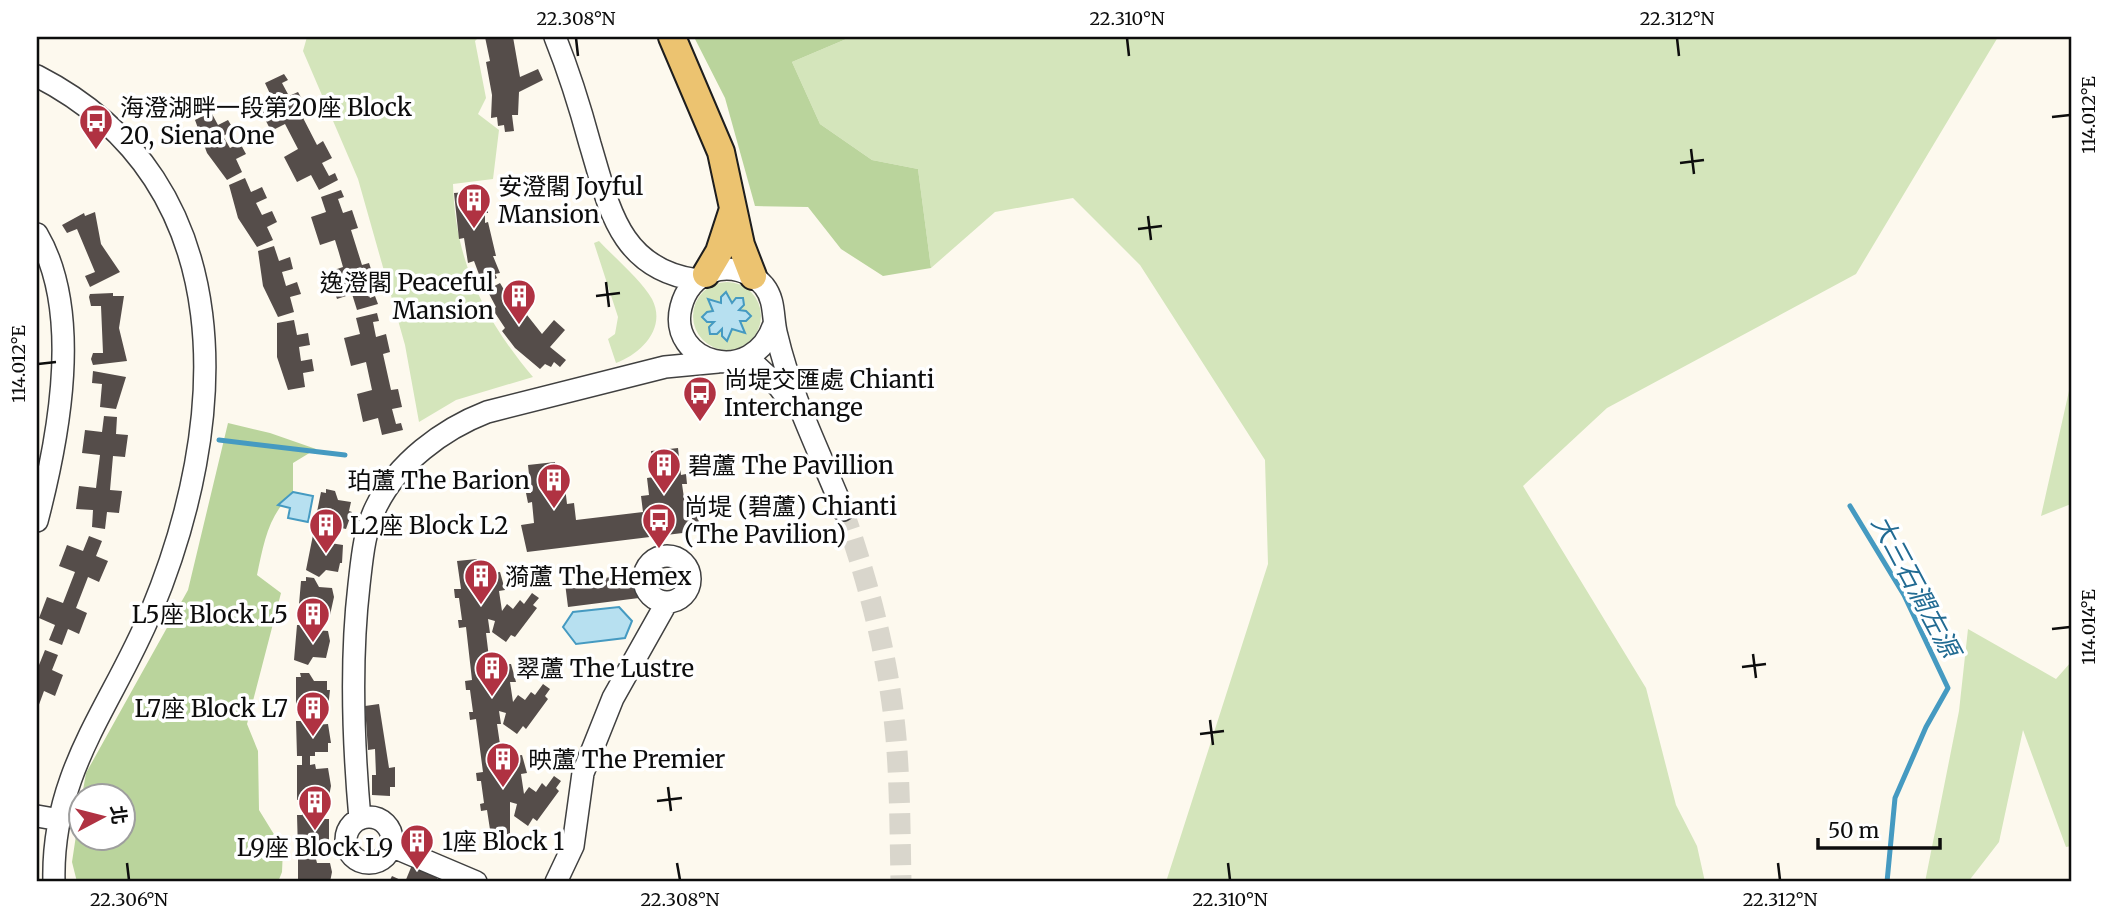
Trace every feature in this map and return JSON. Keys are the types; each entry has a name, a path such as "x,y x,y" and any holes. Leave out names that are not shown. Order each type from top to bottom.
{"main road":[{"path":"672,37 721,152 733,207 753,276"},
{"path":"702,277 728,230 733,207"}],"street":[{"path":"555,37 609,208 620,232 636,253 653,266 680,317 691,346 703,356 718,362"},
{"path":"37,76 64,89 104,123 150,172 170,203 185,236 193,264 206,352 202,419 184,519 150,614 82,746 64,797 53,857 54,882"},
{"path":"37,234 46,249 55,280 62,353 57,427 37,520"},
{"path":"653,266 702,277 727,269 753,276 771,297 774,324 787,373 843,510"},
{"path":"665,367 672,353 684,298 702,277"},
{"path":"360,819 355,771 354,631 363,547 375,509 389,483 426,447 464,421 487,412 665,367 734,363 761,349 774,324"},
{"path":"748,358 779,387 816,441"},
{"path":"556,882 573,846 583,773 614,698 667,602"},
{"path":"37,816 61,820"},
{"path":"371,817 385,824 392,838 384,858 365,872 351,855 346,841 351,827 360,819 371,817"},
{"path":"391,846 476,882"},
{"path":"538,882 550,882"}],"green space":[{"path":"307,37 479,37 475,41 486,98 478,114 499,130 493,179 453,184 459,238 475,288 487,311 533,377 456,400 419,422 405,345 358,179 303,51"},
{"path":"694,37 851,37 792,62 820,124 872,160 918,169 931,268 883,276 841,249 808,207 755,206 725,98"},
{"path":"851,37 1998,37 1856,274 1607,408 1523,486 1646,688 1676,805 1697,846 1705,882 1166,882 1268,564 1265,460 1140,265 1073,198 995,212 931,268 918,169 872,160 820,124 792,62"},
{"path":"599,241 642,285 656,310 654,330 649,338 634,353 616,363 608,339 615,334 618,317 594,243"},
{"path":"720,282 734,282 746,287 756,297 761,316 756,335 746,345 734,350 720,350 708,345 698,335 693,323 693,309 698,297 708,287"},
{"path":"2071,382 2071,504 2041,516"},
{"path":"228,423 270,433 316,449 293,463 293,492 272,520 257,575 281,593 247,724 258,751 259,810 283,849 282,872 278,882 77,882 72,862 74,852 136,852 136,782 84,782 86,773 188,590"},
{"path":"1968,629 2056,679 2071,662 2071,846 2066,847 2023,730 1999,842 1968,882 1925,882 1959,711"}],"water":[{"path":"726,292 732,303 736,298 743,298 744,305 739,310 746,311 751,316 746,321 740,321 745,333 732,329 727,341 722,336 722,329 717,334 710,334 709,327 714,322 707,322 702,317 713,311 708,299 721,303 721,297"},
{"path":"293,492 313,496 308,522 288,518 290,508 278,505"},
{"path":"619,607 632,621 625,638 576,644 563,627 573,612"}],"building":[{"path":"485,37 513,37 520,77 538,69 543,80 519,92 518,115 512,115 514,131 505,132 504,125 498,126 497,117 491,118 492,95 486,62 490,61"},
{"path":"284,74 288,80 282,83 289,96 298,92 307,108 300,112 317,145 323,141 332,158 322,163 329,176 335,173 338,180 319,190 311,175 297,182 284,157 298,149 285,124 271,131 258,105 272,98 265,83"},
{"path":"211,112 218,125 228,120 234,130 223,136 230,148 240,143 246,154 236,159 242,172 227,180 207,153 195,120"},
{"path":"245,178 251,192 262,187 267,198 256,203 262,215 272,211 277,222 267,227 273,240 257,247 238,218 229,185"},
{"name":"安澄閣 Joyful Mansion","path":"486,189 488,213 485,213 485,223 488,222 496,256 493,256 500,273 495,274 497,278 483,285 474,261 468,263 464,238 459,239 454,193 468,192 469,196 475,196 475,191"},
{"path":"341,190 344,197 338,199 343,213 352,210 358,228 351,230 362,265 369,263 375,281 365,284 370,298 375,296 378,304 357,310 352,294 337,299 328,272 343,267 335,240 320,245 311,217 326,212 321,197"},
{"path":"95,212 101,244 120,272 90,287 85,276 95,272 77,229 67,233 62,225 84,213 85,216"},
{"path":"274,246 279,261 290,257 293,269 282,272 286,286 297,282 301,294 290,297 294,312 278,317 263,286 258,251"},
{"name":"逸澄閣 Peaceful Mansion","path":"500,283 509,298 512,296 542,334 554,320 565,330 550,347 566,360 560,367 554,362 551,367 545,364 540,369 515,348 502,331 505,328 493,310 496,307 487,290"},
{"path":"113,293 113,296 124,296 119,328 127,361 93,365 93,353 103,353 101,306 91,306 89,297 90,294"},
{"path":"377,313 379,321 373,322 376,337 386,334 390,352 383,354 391,390 398,389 402,407 392,409 396,424 401,423 403,430 382,435 378,418 363,422 357,394 372,390 366,362 351,366 344,338 360,334 356,318"},
{"path":"294,320 297,335 308,333 310,345 299,347 301,361 312,359 314,371 303,373 305,387 288,390 277,357 277,323"},
{"path":"93,371 126,377 116,409 100,407 102,384 92,383"},
{"path":"104,416 117,417 116,434 128,435 125,457 113,456 110,490 122,491 119,513 107,512 105,529 92,527 93,510 76,509 79,486 96,488 100,455 82,453 85,430 102,432"},
{"path":"678,448 681,475 686,474 687,484 682,484 685,505 698,504 699,531 527,552 521,525 534,523 532,502 528,503 526,493 531,493 528,465 555,462 557,488 565,487 567,504 574,503 576,520 643,512 641,496 649,495 647,478 654,477 651,451"},
{"path":"326,489 335,491 338,500 351,502 349,511 352,512 346,529 333,526 327,534 330,543 343,545 342,563 338,572 326,570 319,577 306,570 313,535 318,536 319,532 319,528 314,527 321,492 326,493"},
{"path":"89,536 102,541 96,556 108,561 99,582 88,577 76,608 87,613 79,634 68,629 62,645 49,640 55,625 39,618 47,597 63,603 75,572 59,566 67,545 83,551"},
{"path":"477,559 479,575 500,572 505,590 499,591 502,611 507,604 513,609 520,600 524,604 532,593 539,598 533,605 537,608 515,637 511,635 506,642 492,632 495,621 488,619 490,633 486,633 490,666 511,664 516,682 510,682 513,702 518,695 525,700 531,692 535,695 543,684 550,689 545,696 548,699 526,729 523,726 517,734 503,724 506,713 499,711 501,724 497,724 502,758 522,755 527,773 521,774 524,794 529,787 536,792 542,783 546,787 554,776 561,781 556,788 559,791 537,821 533,818 528,826 514,816 517,804 510,802 510,834 491,836 487,810 481,811 480,804 484,803 481,781 477,781 476,773 483,772 476,719 470,720 469,712 473,712 470,690 466,690 465,681 472,680 466,627 459,628 458,620 462,620 459,598 455,598 454,589 461,589 457,561"},
{"path":"635,574 639,598 568,607 565,583"},
{"path":"306,577 314,578 319,587 332,588 334,597 330,615 317,613 316,618 311,617 311,626 316,626 315,630 328,631 330,641 326,658 313,657 308,665 294,660 297,625 302,625 303,617 298,616 301,581 306,581"},
{"path":"45,650 58,655 52,670 63,675 55,696 44,691 37,710 37,664 39,665"},
{"path":"300,673 309,673 314,681 327,681 327,690 330,690 328,708 314,708 314,712 310,712 310,721 315,720 315,725 328,724 331,743 328,743 328,752 315,752 315,756 310,756 310,765 315,764 316,769 328,768 331,786 329,796 316,796 311,804 303,804 303,800 297,800 297,765 302,765 302,756 297,756 296,721 301,721 301,712 296,713 296,677 301,677"},
{"path":"379,704 389,768 395,767 395,787 390,787 390,796 372,795 372,775 376,775 375,749 368,750 365,706"},
{"path":"302,811 311,811 316,819 329,819 329,846 316,846 316,850 312,850 312,859 316,859 317,863 330,863 330,882 298,882 298,859 303,859 303,851 298,851 297,815 302,815"},
{"name":"1座 Block 1","path":"412,865 438,877 435,882 405,882"},
{"path":"392,876 405,882 389,882"}],"waterway":[{"path":"219,440 345,455"},
{"name":"大三石澗左源","path":"1850,506 1904,595 1948,688 1926,727 1895,798 1887,882"}],"tunnel":[{"path":"843,510 869,594 893,709 900,810 901,882"}],"place":[{"name":"海澄湖畔一段第20座 Block 20, Siena One","path":"96,151"},
{"name":"安澄閣 Joyful Mansion","path":"474,230"},
{"name":"逸澄閣 Peaceful Mansion","path":"519,326"},
{"name":"尚堤交匯處 Chianti Interchange","path":"700,423"},
{"name":"碧蘆 The Pavillion","path":"664,495"},
{"name":"珀蘆 The Barion","path":"554,510"},
{"name":"尚堤 (碧蘆) Chianti (The Pavilion)","path":"659,550"},
{"name":"L2座 Block L2","path":"326,555"},
{"name":"漪蘆 The Hemex","path":"481,606"},
{"name":"L5座 Block L5","path":"313,644"},
{"name":"翠蘆 The Lustre","path":"492,698"},
{"name":"L7座 Block L7","path":"313,738"},
{"name":"映蘆 The Premier","path":"503,789"},
{"name":"L9座 Block L9","path":"315,832"},
{"name":"1座 Block 1","path":"417,871"}]}
